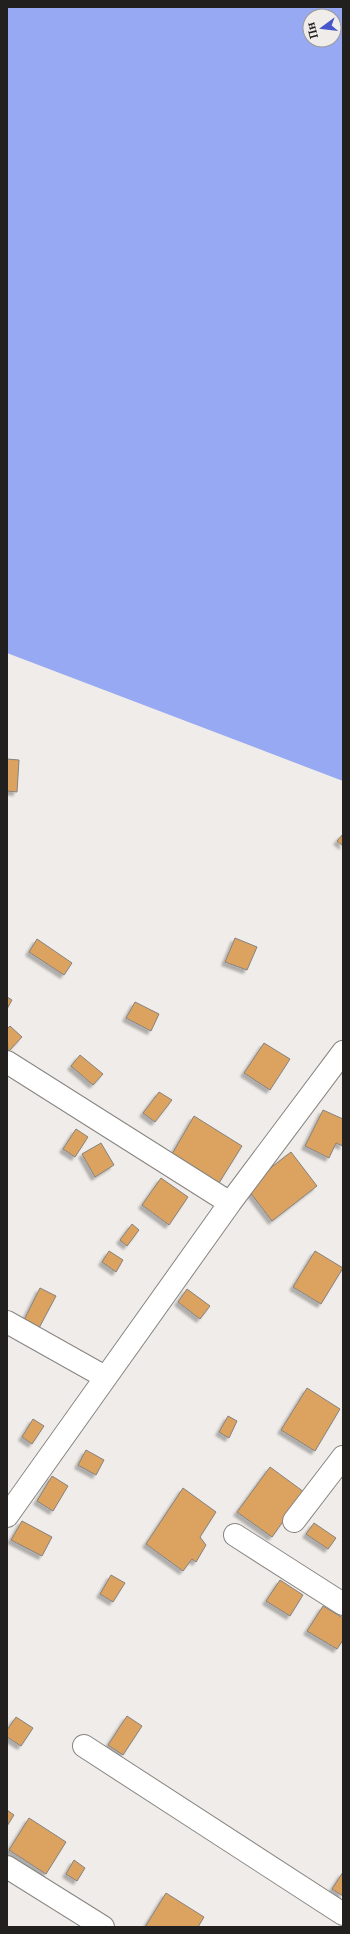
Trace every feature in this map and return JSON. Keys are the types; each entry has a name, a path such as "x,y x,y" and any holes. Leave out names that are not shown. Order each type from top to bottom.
{"street":[{"path":"7,1516 230,1203 343,1052"},
{"path":"7,1062 230,1203"},
{"path":"7,1322 106,1377"},
{"path":"294,1521 343,1457"},
{"path":"235,1535 343,1604"},
{"path":"84,1746 343,1914"},
{"path":"7,1866 103,1927"}],"shaded area":[{"path":"7,7 343,7 343,781 7,653"}],"building":[{"path":"7,759 19,760 17,792 7,791"},
{"path":"343,834 343,846 337,841"},
{"path":"235,938 257,947 247,970 225,962"},
{"path":"37,939 72,963 64,975 29,952"},
{"path":"7,997 12,1000 7,1009"},
{"path":"135,1002 159,1014 151,1031 126,1018"},
{"path":"10,1026 22,1037 8,1052 7,1029"},
{"path":"264,1043 290,1059 270,1090 244,1073"},
{"path":"80,1055 103,1074 93,1085 71,1066"},
{"path":"159,1092 172,1100 155,1122 143,1113"},
{"path":"323,1110 343,1119 343,1146 336,1143 329,1158 305,1146"},
{"path":"194,1116 242,1146 219,1183 172,1154"},
{"path":"76,1129 88,1137 75,1157 63,1149"},
{"path":"101,1143 114,1165 95,1177 82,1154"},
{"path":"291,1152 317,1186 272,1221 246,1187"},
{"path":"161,1178 188,1197 169,1225 142,1205"},
{"path":"132,1224 139,1230 127,1246 120,1240"},
{"path":"109,1251 123,1260 116,1272 102,1262"},
{"path":"315,1251 343,1268 321,1304 293,1287"},
{"path":"40,1288 56,1296 39,1328 24,1320"},
{"path":"187,1289 210,1306 200,1319 178,1302"},
{"path":"307,1388 340,1409 315,1451 281,1430"},
{"path":"228,1416 237,1421 229,1438 219,1432"},
{"path":"33,1419 44,1426 32,1444 22,1437"},
{"path":"86,1450 104,1460 96,1475 78,1465"},
{"path":"270,1467 304,1492 272,1537 237,1512"},
{"path":"52,1476 68,1486 53,1511 37,1501"},
{"path":"183,1488 216,1512 200,1537 206,1545 196,1562 192,1559 183,1571 146,1544"},
{"path":"22,1521 52,1537 42,1556 11,1540"},
{"path":"314,1523 336,1538 328,1549 306,1534"},
{"path":"111,1575 125,1583 113,1602 100,1594"},
{"path":"280,1580 303,1595 290,1616 266,1601"},
{"path":"323,1606 343,1618 343,1640 337,1649 307,1631"},
{"path":"127,1716 142,1726 123,1755 108,1745"},
{"path":"16,1717 33,1728 21,1746 7,1737 7,1730"},
{"path":"7,1810 14,1815 7,1826"},
{"path":"29,1818 66,1842 46,1874 9,1850"},
{"path":"74,1860 85,1868 77,1881 66,1874"},
{"path":"343,1872 343,1896 332,1889"},
{"path":"166,1893 204,1917 198,1927 145,1927"}]}
